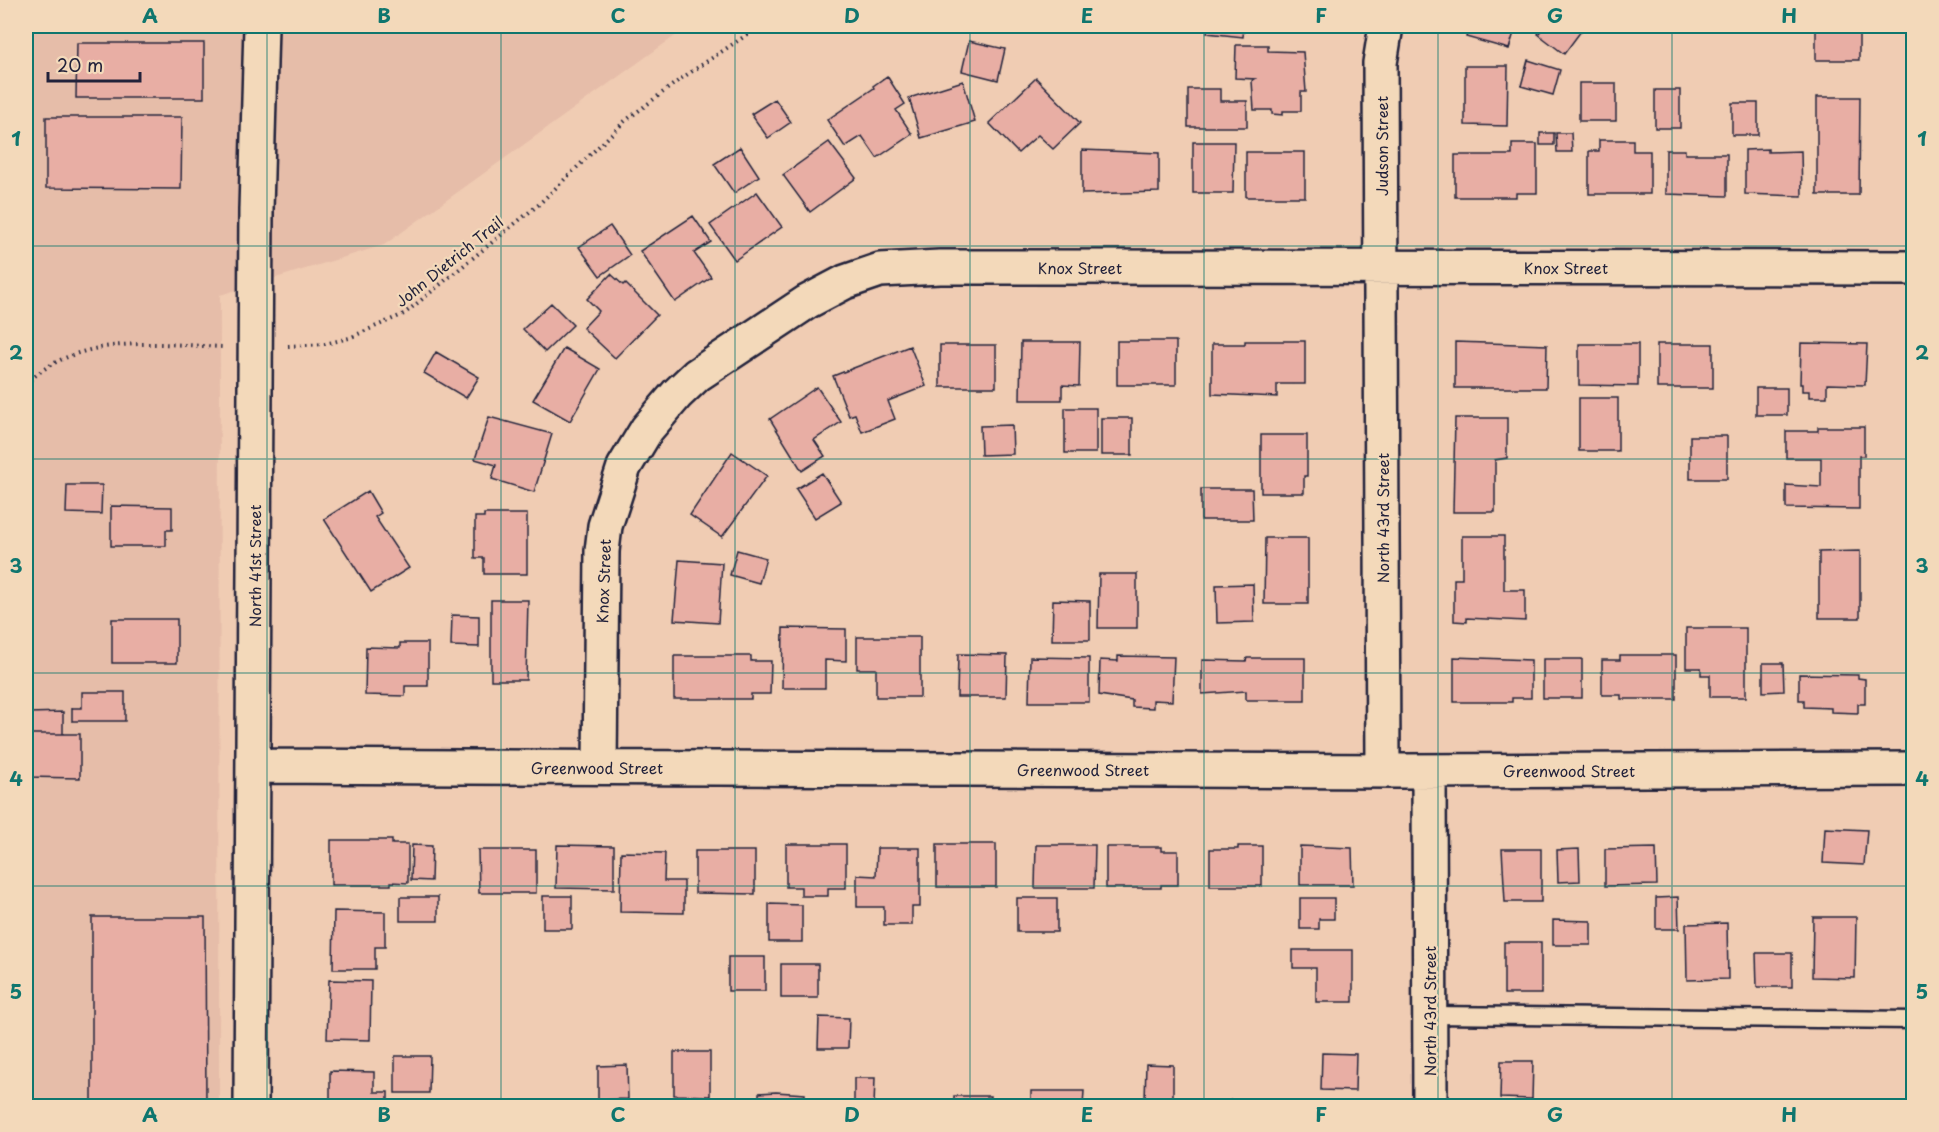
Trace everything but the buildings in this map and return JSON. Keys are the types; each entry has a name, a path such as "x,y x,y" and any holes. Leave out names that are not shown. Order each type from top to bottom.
{"street":[{"name":"North 41st Street","path":"251,1107 256,347 261,26"},
{"name":"Judson Street","path":"1381,266 1380,63 1386,26"},
{"name":"Knox Street","path":"600,767 602,551 605,526 624,467 647,429 697,375 807,302 845,282 880,270 940,256 1381,266 1914,268"},
{"name":"North 43rd Street","path":"1381,266 1383,770"},
{"name":"Greenwood Street","path":"253,766 1430,771 1914,769"},
{"name":"North 43rd Street","path":"1430,771 1430,1107"}],"lane":[{"path":"1429,1016 1914,1020"}],"path":[{"name":"John Dietrich Trail","path":"26,384 51,364 67,356 103,347 256,347 325,344 376,328 404,314 538,205 625,121 682,78 760,26"}],"shaded area":[{"path":"26,26 689,26 384,245 220,295 219,1106 26,1106"}]}
